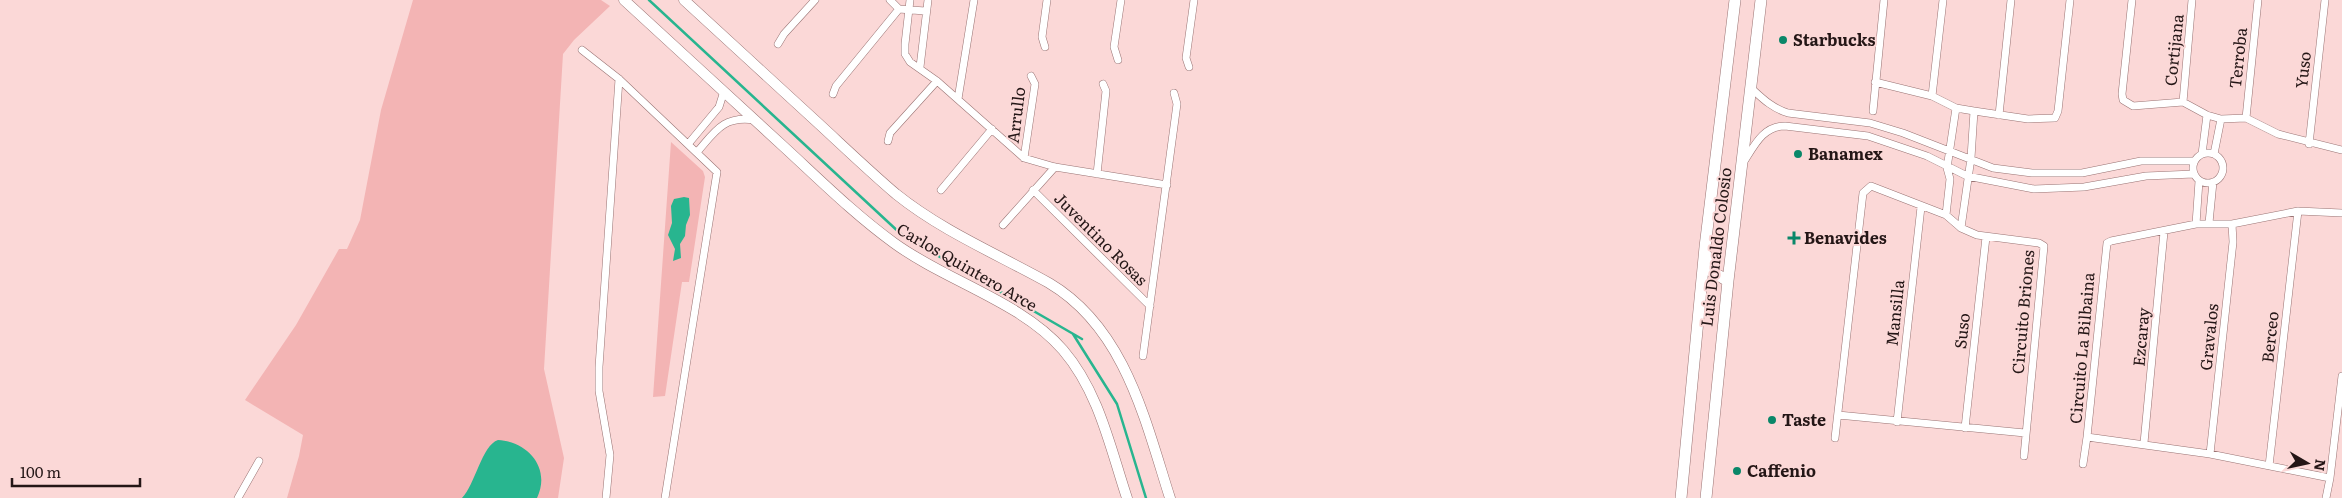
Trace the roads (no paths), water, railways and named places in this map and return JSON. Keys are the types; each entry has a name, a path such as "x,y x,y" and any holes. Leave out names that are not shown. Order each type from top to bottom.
{"main road":[{"name":"Carlos Quintero Arce","path":"624,0 848,206 896,244 928,265 1028,319 1051,338 1072,361 1092,394 1127,498"},
{"name":"Carlos Quintero Arce","path":"684,0 896,194 943,226 1050,284 1080,308 1104,336 1125,368 1139,402 1170,498"},
{"name":"Luis Donaldo Colosio","path":"1681,498 1705,247 1734,0"},
{"name":"Luis Donaldo Colosio","path":"1706,498 1728,281 1761,0"},
{"path":"1705,247 1711,271 1728,281"}],"street":[{"path":"778,44 784,34 815,0"},
{"path":"890,0 899,9 926,11"},
{"path":"910,0 905,54 910,62 938,81 1024,158 1055,167 1167,185"},
{"path":"920,67 928,0"},
{"path":"958,99 974,0"},
{"path":"1044,47 1042,38 1047,0"},
{"path":"1118,60 1114,47 1121,0"},
{"path":"1189,68 1186,58 1194,0"},
{"path":"1873,111 1884,0"},
{"path":"1932,96 1943,0"},
{"path":"1998,115 2010,0"},
{"path":"1875,82 1932,96 1956,108 1974,112 2042,120 2055,118 2058,111 2070,0"},
{"path":"2132,0 2123,100 2133,106 2182,102 2221,123 2246,118 2278,134 2309,144 2342,150"},
{"name":"Cortijana","path":"2182,102 2192,0"},
{"name":"Terroba","path":"2246,118 2258,0"},
{"name":"Yuso","path":"2309,144 2325,0"},
{"path":"833,94 836,86 899,9"},
{"path":"582,50 619,79 698,151 716,169 718,174 665,498"},
{"name":"Arrullo","path":"1024,158 1035,84 1031,76"},
{"path":"606,498 610,455 599,391 599,367 619,79"},
{"path":"888,141 890,133 938,81"},
{"path":"1097,174 1106,91 1103,84"},
{"path":"1751,88 1767,104 1788,113 1870,123 1971,158 1993,168 2032,173 2082,173 2141,161 2194,161 2202,154 2207,115"},
{"path":"689,143 708,123 719,107 724,92"},
{"path":"1143,356 1177,104 1174,93"},
{"path":"1946,215 1950,179 1948,168 1956,108"},
{"path":"1961,228 1971,158 1974,112"},
{"path":"698,151 716,130 733,119 754,120"},
{"path":"708,123 716,130"},
{"path":"1868,136 1870,123"},
{"path":"2214,154 2221,123"},
{"path":"1743,162 1758,138 1779,126 1868,136 1927,156 1967,176 2034,189 2084,187 2146,176 2194,174"},
{"path":"941,190 992,130"},
{"path":"2194,161 2194,174 2200,181 2213,182 2220,177 2223,168 2221,160 2214,154 2202,154"},
{"path":"1002,225 1055,167"},
{"path":"2082,173 2084,187"},
{"path":"2196,224 2200,181"},
{"path":"2209,224 2213,182"},
{"name":"Circuito Briones","path":"1838,415 1863,193 1871,186 1921,207 1946,215 1961,228 1986,237 2039,243 2046,248 2025,433"},
{"name":"Juventino Rosas","path":"1033,190 1150,306"},
{"name":"Mansilla","path":"1897,422 1921,207"},
{"name":"Circuito La Bilbaina","path":"2330,478 2210,454 2144,443 2087,437 2107,243 2110,240 2164,232 2196,224 2232,224 2298,211 2342,213"},
{"name":"Berceo","path":"2269,466 2298,211"},
{"name":"Gravalos","path":"2210,454 2233,242 2232,224"},
{"name":"Ezcaray","path":"2144,443 2164,232"},
{"name":"Suso","path":"1965,428 1986,237"},
{"path":"2326,498 2342,376"},
{"path":"1835,438 1838,415 2025,433 2024,456"},
{"path":"2083,464 2087,437"},
{"path":"238,498 259,461"}],"waterway":[{"path":"649,0 902,235 1082,339"},
{"path":"1073,334 1117,404 1146,498"}],"place":[{"name":"Starbucks","path":"1783,40"},
{"name":"Banamex","path":"1798,154"},
{"name":"Benavides","path":"1794,238"},
{"name":"Taste","path":"1772,420"},
{"name":"Caffenio","path":"1737,471"}]}
